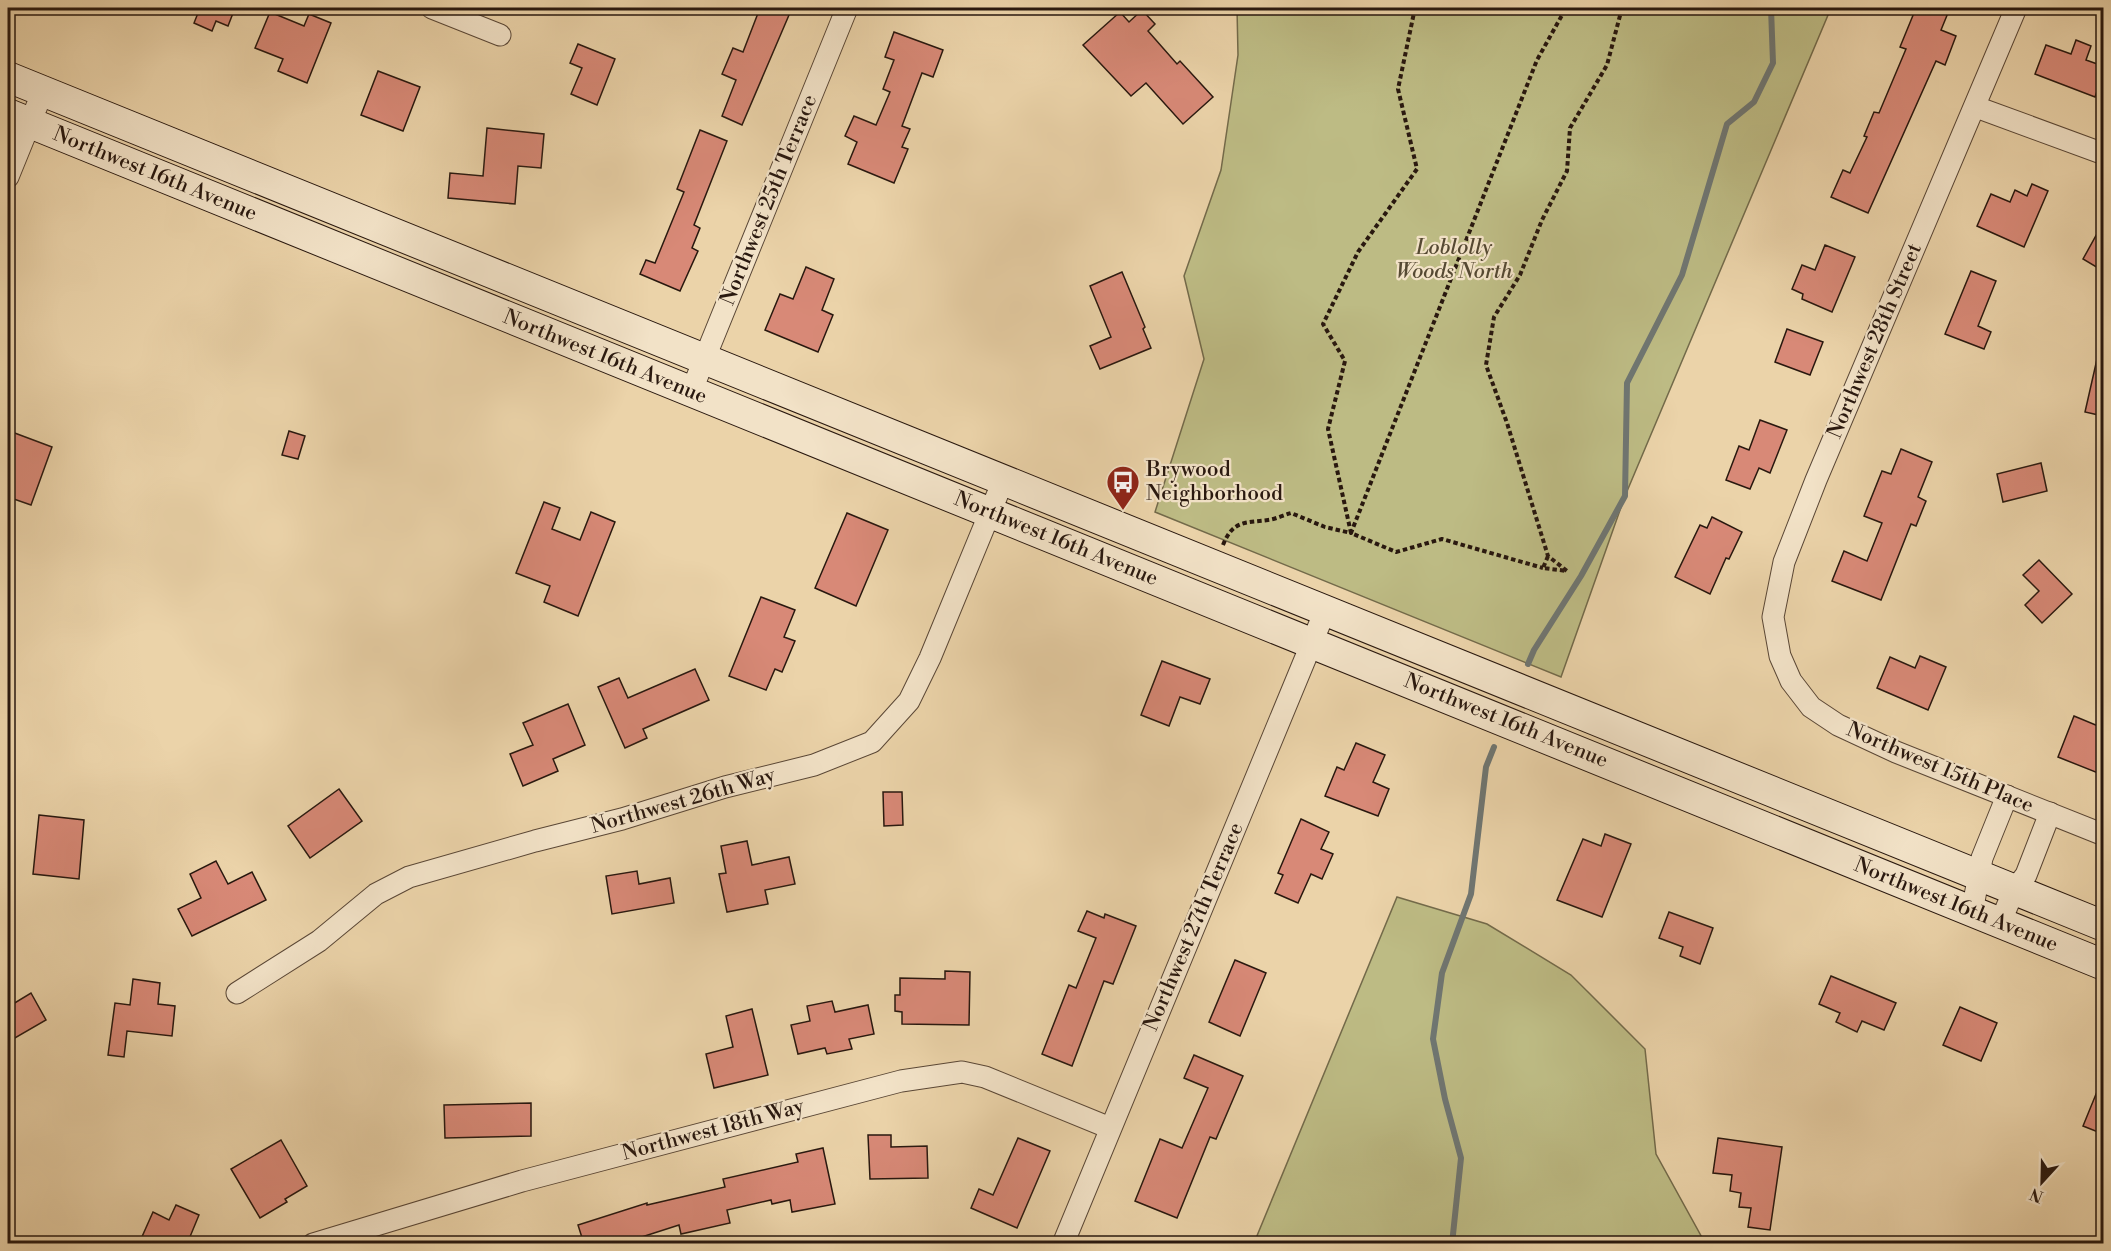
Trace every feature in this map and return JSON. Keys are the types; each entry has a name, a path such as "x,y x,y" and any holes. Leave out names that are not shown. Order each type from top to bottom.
{"main road":[{"name":"Northwest 16th Avenue","path":"8,76 2103,926"},
{"name":"Northwest 16th Avenue","path":"19,119 2103,964"},
{"path":"365,260 378,227"},
{"path":"1648,779 1660,747"}],"street":[{"path":"432,8 500,35"},
{"name":"Northwest 25th Terrace","path":"691,392 847,8"},
{"name":"Northwest 28th Street","path":"1791,681 1779,656 1773,617 1784,562 1816,480 2016,8"},
{"path":"8,177 19,119 43,91"},
{"path":"1976,107 2103,154"},
{"name":"Northwest 26th Way","path":"237,993 319,941 376,894 410,878 535,841 622,819 725,787 814,765 872,742 909,701 930,658 1003,481"},
{"name":"Northwest 27th Terrace","path":"1063,1244 1325,611"},
{"name":"Northwest 15th Place","path":"1791,681 1811,707 1838,725 1896,752 2103,835"},
{"path":"1972,912 1982,858 2007,796"},
{"path":"2000,923 2014,890 2026,875 2050,813"},
{"name":"Northwest 18th Way","path":"313,1244 522,1181 912,1079 962,1072 986,1077 1110,1128"}],"path":[{"path":"1351,533 1328,429 1345,361 1323,324 1358,252 1417,169 1398,89 1415,8"},
{"path":"1351,533 1537,60 1566,8"},
{"path":"1221,550 1227,534 1241,523 1271,519 1291,513 1325,527 1351,533 1396,552 1442,539 1544,568 1567,571 1548,556 1507,423 1486,364 1494,318 1520,275 1542,220 1567,171 1570,128 1607,65 1622,8"},
{"path":"1544,568 1548,556"}],"green space":[{"name":"Loblolly Woods North","path":"1237,8 1831,8 1625,496 1561,677 1155,512 1204,359 1184,276 1221,170 1238,55"},
{"path":"1397,897 1487,924 1571,975 1645,1049 1656,1154 1705,1243 1254,1243"}],"building":[{"path":"185,8 235,8 228,26 216,21 212,31 194,23 198,13"},
{"path":"760,8 792,8 742,125 722,116 736,80 722,74 733,48 743,52"},
{"path":"1916,8 1950,8 1941,30 1956,36 1945,65 1936,61 1868,213 1831,197 1843,170 1850,173 1867,137 1864,136 1874,112 1879,113 1906,49 1900,47"},
{"path":"1142,10 1155,24 1148,31 1177,64 1180,61 1213,97 1183,124 1146,83 1131,96 1083,45 1120,12 1129,22"},
{"path":"270,12 304,26 309,14 331,23 307,83 278,71 283,59 255,48"},
{"path":"894,32 943,50 933,77 922,73 902,126 910,129 902,147 908,149 894,183 848,164 857,142 845,136 854,116 876,125 890,92 883,89 894,60 885,57"},
{"path":"2076,40 2091,46 2086,60 2103,66 2103,74 2095,97 2035,74 2046,45 2071,54"},
{"path":"578,44 615,59 597,105 571,94 582,68 570,63"},
{"path":"378,71 420,87 403,131 361,115"},
{"path":"487,128 544,134 541,168 518,166 515,204 448,198 450,173 483,176"},
{"path":"700,130 727,141 694,225 700,228 692,248 698,251 680,291 640,274 646,260 655,263 684,192 677,189"},
{"path":"2032,184 2048,191 2024,247 1977,226 1991,194 2010,202 2015,190 2027,196"},
{"path":"2103,223 2103,271 2083,259"},
{"path":"1825,245 1855,257 1832,312 1802,299 1803,294 1792,289 1802,265 1815,270"},
{"path":"806,267 834,279 822,310 833,315 818,352 765,330 780,294 793,299"},
{"path":"1971,271 1996,281 1978,326 1991,332 1984,349 1945,334"},
{"path":"1122,272 1145,327 1143,329 1151,348 1100,369 1090,346 1111,337 1090,286"},
{"path":"1787,329 1823,342 1810,375 1775,362"},
{"path":"2097,359 2103,359 2103,416 2085,412"},
{"path":"1760,420 1787,430 1770,473 1759,468 1750,489 1726,480 1739,446 1749,450"},
{"path":"289,431 305,436 298,459 282,455"},
{"path":"12,432 52,447 31,505 8,497 8,443"},
{"path":"1901,449 1932,462 1918,497 1926,501 1916,526 1911,524 1881,600 1832,581 1844,551 1867,561 1882,523 1864,516 1882,471 1891,474"},
{"path":"2041,463 2047,491 2003,502 1997,474"},
{"path":"544,502 560,508 552,529 580,540 591,512 615,522 578,616 544,602 550,586 516,573"},
{"path":"847,513 888,530 856,606 815,588"},
{"path":"1712,517 1742,532 1729,559 1726,558 1710,594 1675,577 1700,525 1707,528"},
{"path":"2039,560 2072,594 2042,623 2025,605 2039,591 2023,575"},
{"path":"761,597 795,610 784,637 795,641 782,672 775,669 766,690 729,676"},
{"path":"1920,656 1946,667 1928,710 1877,688 1890,657 1915,668"},
{"path":"1162,661 1210,679 1200,704 1180,697 1169,726 1141,715"},
{"path":"695,669 709,700 643,729 647,738 625,748 598,687 619,678 628,698"},
{"path":"568,704 585,745 553,759 558,771 523,786 510,754 533,745 523,723"},
{"path":"2074,716 2103,728 2103,775 2058,757"},
{"path":"1356,743 1385,755 1373,782 1389,789 1378,816 1325,796 1337,767 1344,770"},
{"path":"339,789 362,821 310,858 288,826"},
{"path":"883,792 902,792 903,825 884,826"},
{"path":"39,815 84,820 79,879 33,874"},
{"path":"1301,819 1329,832 1321,849 1333,854 1322,879 1311,874 1298,903 1275,893 1283,875 1278,873"},
{"path":"1605,834 1631,844 1602,917 1557,900 1583,839 1601,846"},
{"path":"747,841 752,865 789,857 795,884 765,890 768,904 727,912 719,874 726,873 721,846"},
{"path":"216,861 228,884 252,872 266,900 192,936 178,909 201,898 190,874"},
{"path":"637,871 639,884 670,878 674,903 612,914 606,876"},
{"path":"1087,911 1104,918 1105,914 1136,926 1113,984 1104,981 1072,1066 1042,1054 1069,985 1076,988 1096,938 1078,931"},
{"path":"1669,912 1713,928 1700,964 1680,956 1683,947 1659,938"},
{"path":"1235,960 1266,973 1240,1036 1209,1022"},
{"path":"945,971 970,972 969,1025 902,1024 902,1012 895,1011 895,995 900,995 900,978 945,979"},
{"path":"1831,976 1896,1003 1884,1030 1862,1021 1857,1032 1836,1022 1840,1013 1819,1004"},
{"path":"133,979 160,983 158,1004 175,1006 172,1036 127,1031 124,1057 108,1055 115,1003 130,1005"},
{"path":"31,993 46,1020 8,1042 8,1007"},
{"path":"832,1001 835,1012 868,1005 874,1034 849,1039 852,1049 827,1054 825,1048 798,1054 791,1025 810,1021 807,1006"},
{"path":"1960,1007 1997,1023 1981,1061 1943,1045"},
{"path":"752,1009 768,1075 714,1088 706,1054 733,1047 726,1016"},
{"path":"1194,1055 1243,1076 1216,1139 1210,1137 1177,1218 1135,1201 1160,1139 1182,1148 1208,1088 1184,1078"},
{"path":"2103,1077 2103,1134 2083,1126"},
{"path":"531,1103 531,1136 445,1138 444,1105"},
{"path":"868,1135 891,1135 891,1147 927,1146 928,1178 870,1179"},
{"path":"1018,1138 1050,1151 1017,1228 971,1208 979,1189 993,1195"},
{"path":"1718,1138 1782,1147 1770,1230 1748,1227 1751,1208 1739,1207 1741,1193 1730,1191 1732,1175 1713,1173"},
{"path":"281,1140 307,1186 285,1199 287,1202 260,1218 231,1169"},
{"path":"823,1148 835,1204 792,1212 790,1200 772,1204 771,1200 727,1210 730,1223 681,1234 679,1225 620,1244 584,1244 578,1225 647,1203 647,1205 725,1187 723,1179 798,1162 796,1154"},
{"path":"176,1205 199,1215 187,1244 150,1244 141,1239 153,1212 169,1220"}],"waterway":[{"path":"1528,664 1534,650 1581,576 1625,496 1627,383 1682,275 1727,124 1754,102 1773,63 1771,8"},
{"path":"1452,1244 1461,1158 1445,1099 1433,1039 1442,973 1471,894 1486,767 1494,747"}],"place":[{"name":"Brywood Neighborhood","path":"1123,511"}]}
